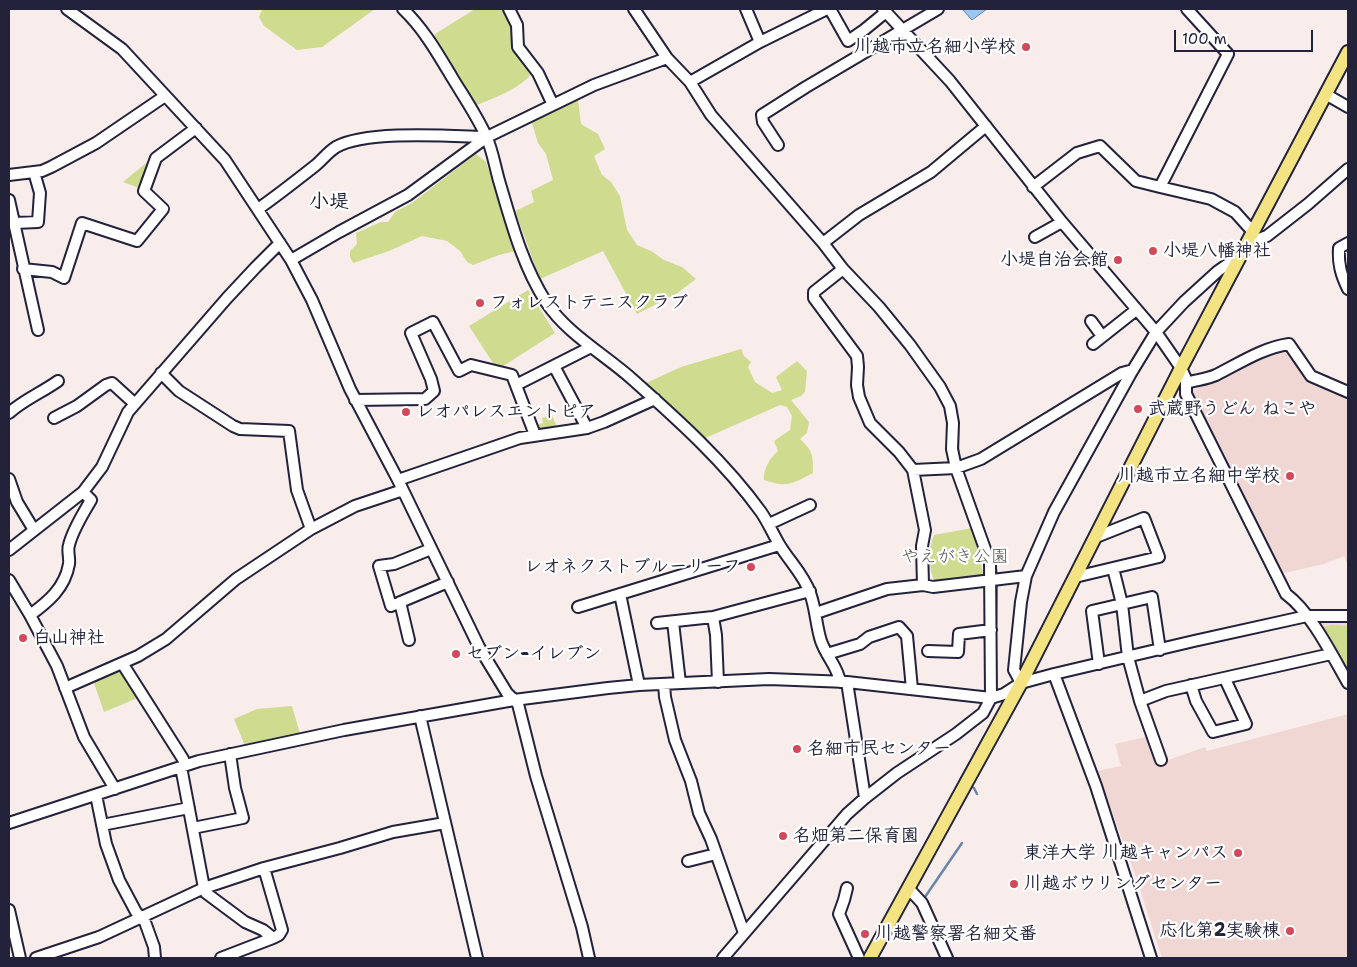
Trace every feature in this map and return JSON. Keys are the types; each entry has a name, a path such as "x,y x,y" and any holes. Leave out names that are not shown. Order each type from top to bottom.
{"main road":[{"path":"870,958 1021,684 1182,368 1348,52"}],"street":[{"path":"67,9 122,50 225,160 291,260 312,300 355,400 400,485 479,647 507,693 518,704 538,782 582,927 589,958"},
{"path":"403,9 423,30 487,137 524,262 547,304 557,316 591,347 612,361 655,400 702,445 739,485 769,524 780,545 810,591 821,641 843,682 865,798"},
{"path":"509,9 517,25 518,47 538,73 553,104"},
{"path":"634,9 667,58 690,82 711,115 895,327 940,387 950,406 953,423 952,449 956,468 995,580 991,630 991,698 983,713 956,734 897,773 847,814 723,958"},
{"path":"746,9 760,42"},
{"path":"690,82 760,42 828,9 848,41 864,30 885,10 950,81 1033,187 1156,332 1182,368 1186,383 1186,394 1286,594 1293,599 1307,616 1348,683"},
{"path":"778,144 762,122 762,115 938,9"},
{"path":"1160,187 1228,54 1188,9"},
{"path":"291,260 408,195 487,137 594,85 667,58"},
{"path":"1327,95 1348,107"},
{"path":"9,175 34,172 51,167 96,143 165,96"},
{"path":"823,243 859,215 931,172 986,126"},
{"path":"23,269 52,272 64,278 82,223 137,241 163,209 144,191 156,158 196,128"},
{"path":"258,209 319,162 331,150 345,143 362,139 396,136 487,137"},
{"path":"1033,187 1077,153 1100,146 1136,181 1211,200 1235,212 1252,234 1259,239 1267,236 1308,204 1348,169"},
{"path":"12,218 38,222 40,194 34,172"},
{"path":"9,200 38,330"},
{"path":"1035,237 1062,222"},
{"path":"1348,243 1339,248 1338,261 1348,289"},
{"path":"9,550 83,492 102,467 128,412 256,267 280,244"},
{"path":"1021,684 1014,670 1021,602 1026,576 1054,512 1156,332 1184,302 1218,271 1243,254"},
{"path":"843,269 814,292 814,298 857,356 858,391 870,423 899,452 913,470 926,530 922,546 923,585"},
{"path":"1093,344 1136,310"},
{"path":"1091,321 1102,336"},
{"path":"355,400 425,399 434,391 431,379 411,333 433,322 460,371 471,365 512,375 535,435"},
{"path":"1186,383 1215,376 1250,357 1276,346 1289,344 1311,376 1348,392"},
{"path":"516,385 591,347"},
{"path":"554,366 587,428"},
{"path":"913,470 956,468 981,459 1114,377 1133,370"},
{"path":"161,373 179,391 233,426 240,429 290,431 297,490 311,529"},
{"path":"9,413 26,399 58,381"},
{"path":"54,418 78,406 106,385 112,383 135,404"},
{"path":"65,688 138,656 166,639 236,579 311,529 354,506 400,485 520,438 587,428 655,400"},
{"path":"9,479 17,502 34,530"},
{"path":"30,614 48,602 66,576 70,558 68,547 80,519 91,500 83,492"},
{"path":"769,524 810,505"},
{"path":"1075,577 1159,557 1144,518 1096,538"},
{"path":"578,607 780,545"},
{"path":"431,549 394,564 379,566 390,606 448,582"},
{"path":"1113,568 1122,604 1128,657 1140,701 1161,760"},
{"path":"816,613 886,588 923,585 933,587 1026,576"},
{"path":"10,585 30,614 57,666 84,737 115,788"},
{"path":"657,623 713,616 810,591"},
{"path":"620,594 638,685"},
{"path":"1099,664 1092,611 1122,604 1152,598 1160,650"},
{"path":"400,602 409,640"},
{"path":"713,616 716,635 718,682"},
{"path":"9,822 183,766 230,754 344,730 514,700 638,685 769,680 843,682 991,698 1004,694 1021,684 1054,674 1128,657 1307,616 1348,616"},
{"path":"673,622 680,683"},
{"path":"827,654 860,644 870,636 899,627 907,636 912,689"},
{"path":"928,651 958,652 959,634 991,630"},
{"path":"1140,701 1166,691 1331,654"},
{"path":"122,663 178,751 183,766 189,808 206,893 245,922 273,938"},
{"path":"1054,674 1096,786 1151,958"},
{"path":"1191,685 1196,701 1214,732 1246,724 1225,679"},
{"path":"664,684 665,698 676,740 691,781 699,813 716,854 744,933"},
{"path":"420,716 477,958"},
{"path":"193,828 243,818 235,788 230,754"},
{"path":"96,795 106,844 119,880 136,912 142,917 150,935 155,958"},
{"path":"102,825 189,808"},
{"path":"36,958 99,937 204,888 264,868 393,832 445,823"},
{"path":"688,861 716,854"},
{"path":"221,958 273,938 279,935 282,930 264,868"},
{"path":"847,888 839,914 859,958"},
{"path":"909,889 922,903 947,958"},
{"path":"9,910 20,958"}],"shaded area":[{"name":"川越市立名細中学校","path":"1290,346 1310,380 1348,397 1348,565 1344,556 1324,564 1280,574 1189,392"},
{"path":"1319,622 1348,623 1348,675 1318,624"},
{"name":"東洋大学 川越キャンパス","path":"1348,714 1348,958 1162,958 1136,877 1097,771 1121,766 1115,744 1150,736 1160,763 1205,747 1207,751"}],"green space":[{"path":"261,9 375,9 322,47 297,50 264,26 259,17"},
{"path":"475,9 505,9 513,25 515,48 530,75 513,89 477,105 472,102 434,40 435,34"},
{"path":"578,100 581,124 598,134 605,149 594,156 602,175 611,182 620,196 627,230 637,245 651,251 664,260 682,267 696,279 676,294 637,314 603,251 540,279 515,211 534,202 531,191 553,180 546,154 538,143 532,123 538,118"},
{"path":"476,154 486,162 515,251 473,265 467,262 460,251 447,241 422,236 389,251 353,263 350,251 357,244 356,233 381,222 388,222 395,212 412,203"},
{"path":"151,159 142,189 123,182"},
{"path":"528,290 555,333 500,368 495,366 469,326"},
{"path":"741,349 744,356 751,362 748,367 755,382 772,393 782,390 776,377 797,361 807,371 805,392 791,400 809,422 807,433 800,439 808,447 811,454 813,473 789,484 779,484 764,480 768,464 778,451 774,441 790,430 792,416 787,407 780,405 701,440 646,383 681,367"},
{"path":"552,415 557,428 539,431 537,425 543,423 542,418"},
{"name":"やえがき公園","path":"972,528 984,576 936,584 931,573 930,560 934,535"},
{"path":"1331,625 1348,626 1348,671 1324,630 1324,627"},
{"path":"123,668 140,697 104,712 93,680"},
{"path":"292,706 300,734 245,746 234,719 257,709"}],"water":[{"path":"964,9 987,9 972,20"}],"waterway":[{"path":"843,261 856,276"},
{"path":"933,368 953,402"},
{"path":"958,430 960,464"},
{"path":"985,535 995,561 997,578"},
{"path":"996,624 997,583"},
{"path":"963,782 960,780 998,712"},
{"path":"970,786 974,788 977,794"},
{"path":"925,897 962,843"}],"place":[{"name":"川越市立名細小学校","path":"1026,47"},
{"name":"小堤八幡神社","path":"1153,251"},
{"name":"小堤自治会館","path":"1118,260"},
{"name":"フォレストテニスクラブ","path":"480,303"},
{"name":"武蔵野うどん ねこや","path":"1138,409"},
{"name":"レオパレスエントピア","path":"406,412"},
{"name":"川越市立名細中学校","path":"1290,476"},
{"name":"レオネクストブルーリーフ","path":"751,567"},
{"name":"白山神社","path":"23,638"},
{"name":"セブン-イレブン","path":"456,654"},
{"name":"名細市民センター","path":"797,749"},
{"name":"名畑第二保育園","path":"783,836"},
{"name":"東洋大学 川越キャンパス","path":"1238,853"},
{"name":"川越ボウリングセンター","path":"1014,884"},
{"name":"応化第2実験棟","path":"1290,931"},
{"name":"川越警察署名細交番","path":"865,934"}],"district":[{"name":"小堤","path":"329,203"}]}
